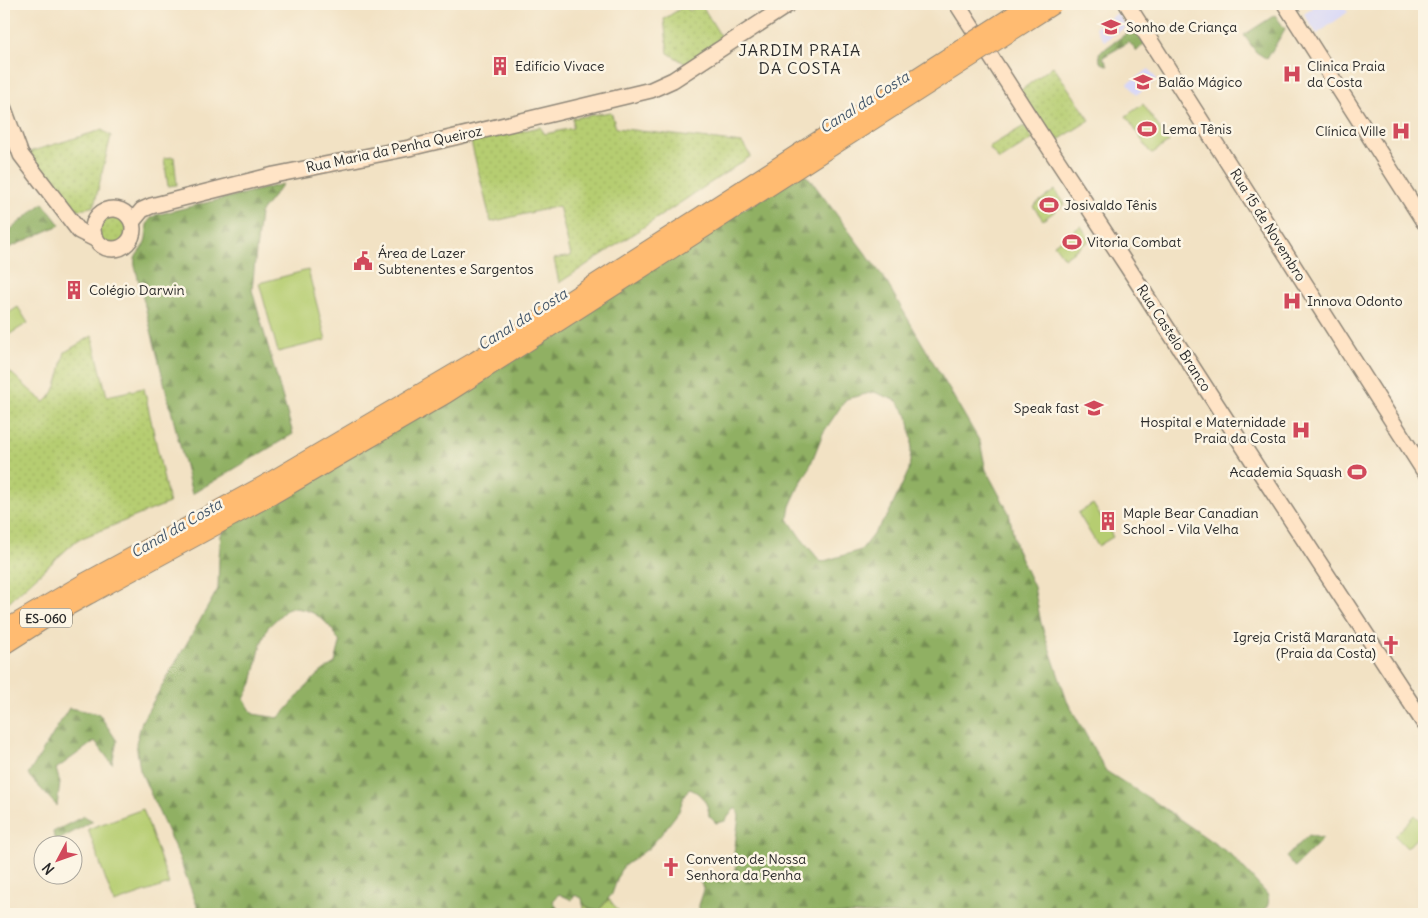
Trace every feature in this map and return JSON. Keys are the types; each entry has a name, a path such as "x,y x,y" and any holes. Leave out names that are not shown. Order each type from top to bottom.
{"main road":[{"name":"ES-060","path":"4,630 61,595 266,484 447,378 1031,4"},
{"name":"ES-060","path":"4,645 67,606 272,495 446,394 1054,4"}],"street":[{"name":"Rua Maria da Penha Queiroz","path":"132,222 136,215 151,206 274,175 409,148 662,86 789,4"},
{"name":"Rua Castelo Branco","path":"957,4 1424,723"},
{"name":"Rua 15 de Novembro","path":"1127,4 1424,471"},
{"path":"1285,4 1424,222"},
{"path":"4,109 21,155 66,214 79,231 97,240 104,247 111,249 124,246 132,235 132,222 128,216 116,210 85,218 66,214"},
{"path":"97,240 94,223 101,214"}],"shaded area":[{"path":"1342,4 1348,12 1317,34 1304,14 1313,8 1311,5"},
{"name":"Sonho de Criança","path":"1118,13 1126,27 1104,41 1095,27"},
{"name":"Balão Mágico","path":"1149,69 1157,80 1136,95 1128,83"}],"green space":[{"path":"701,4 723,40 686,64 668,53 664,19 686,5 689,11"},
{"path":"1275,15 1285,29 1267,59 1256,52 1244,35"},
{"path":"1137,26 1145,43 1137,51 1129,42 1103,57 1108,66 1100,62 1099,53"},
{"path":"1053,66 1090,120 1055,142 1020,91"},
{"name":"Lema Tênis","path":"1143,104 1169,142 1151,154 1126,116"},
{"path":"611,112 616,128 742,143 751,156 559,283 554,259 571,256 559,206 491,222 471,142 540,127 545,134 573,128 573,118"},
{"path":"1024,126 1033,139 999,160 989,147"},
{"path":"102,130 111,136 94,206 79,210 70,207 29,152"},
{"path":"174,157 177,185 168,186 164,158"},
{"path":"803,174 810,179 884,278 980,442 986,470 1009,513 1016,548 1034,587 1041,623 1067,701 1106,771 1158,804 1231,855 1267,894 1268,905 1260,914 695,914 699,910 704,890 700,881 701,877 706,874 731,878 736,871 734,853 739,816 737,809 734,809 725,821 716,823 709,816 708,807 704,800 698,793 690,789 685,793 679,811 663,832 649,848 625,865 620,871 612,894 599,910 593,910 583,904 582,898 574,895 572,900 559,894 553,901 559,914 521,914 497,907 492,914 200,914 179,857 140,770 136,743 142,721 218,589 221,535 239,509","holes":["874,392 897,401 908,416 912,441 909,470 888,515 861,550 821,562 788,519 790,506 808,471 823,433 846,399","288,608 297,608 313,613 331,628 340,643 335,663 310,682 278,718 253,714 244,699 252,683 261,644 268,627"]},
{"path":"283,184 260,213 252,290 293,434 192,494 135,266 135,259 146,240 147,225 151,218 156,215"},
{"name":"Josivaldo Tênis","path":"1055,190 1065,204 1043,220 1033,206"},
{"path":"43,203 60,225 4,250 4,226 6,225 10,230"},
{"path":"113,215 119,216 127,224 127,236 119,244 113,245 107,244 99,236 98,230 99,224 107,216"},
{"name":"Vitoria Combat","path":"1081,226 1090,240 1064,258 1054,244"},
{"path":"308,270 326,340 278,352 259,283"},
{"path":"18,307 28,323 5,337 4,316"},
{"path":"92,336 107,396 144,388 169,503 77,540 4,606 4,367 45,402 56,386 65,352"},
{"path":"1093,504 1113,537 1098,546 1078,513"},
{"path":"69,708 99,714 117,741 112,764 95,741 56,769 60,783 57,806 28,775"},
{"path":"143,809 169,884 114,903 88,829"},
{"path":"1415,815 1424,824 1424,830 1407,848 1395,836"},
{"path":"84,816 93,821 66,836 54,836 53,832"},
{"path":"1309,835 1323,839 1295,867 1286,857"},
{"path":"609,899 621,914 585,914 583,904 591,910 599,910"}],"place":[{"name":"Sonho de Criança","path":"1111,27"},
{"name":"Edifício Vivace","path":"500,66"},
{"name":"Clinica Praia da Costa","path":"1292,74"},
{"name":"Balão Mágico","path":"1143,82"},
{"name":"Lema Tênis","path":"1147,129"},
{"name":"Clínica Ville","path":"1401,131"},
{"name":"Josivaldo Tênis","path":"1049,205"},
{"name":"Vitoria Combat","path":"1072,242"},
{"name":"Área de Lazer Subtenentes e Sargentos","path":"363,261"},
{"name":"Colégio Darwin","path":"74,290"},
{"name":"Innova Odonto","path":"1292,301"},
{"name":"Speak fast","path":"1094,408"},
{"name":"Hospital e Maternidade Praia da Costa","path":"1301,430"},
{"name":"Academia Squash","path":"1357,472"},
{"name":"Maple Bear Canadian School - Vila Velha","path":"1108,521"},
{"name":"Igreja Cristã Maranata (Praia da Costa)","path":"1391,645"},
{"name":"Convento de Nossa Senhora da Penha","path":"671,867"}],"district":[{"name":"JARDIM PRAIA DA COSTA","path":"800,59"}],"water label":[{"name":"Canal da Costa","path":"864,102"},
{"name":"Canal da Costa","path":"522,319"},
{"name":"Canal da Costa","path":"176,528"}]}
